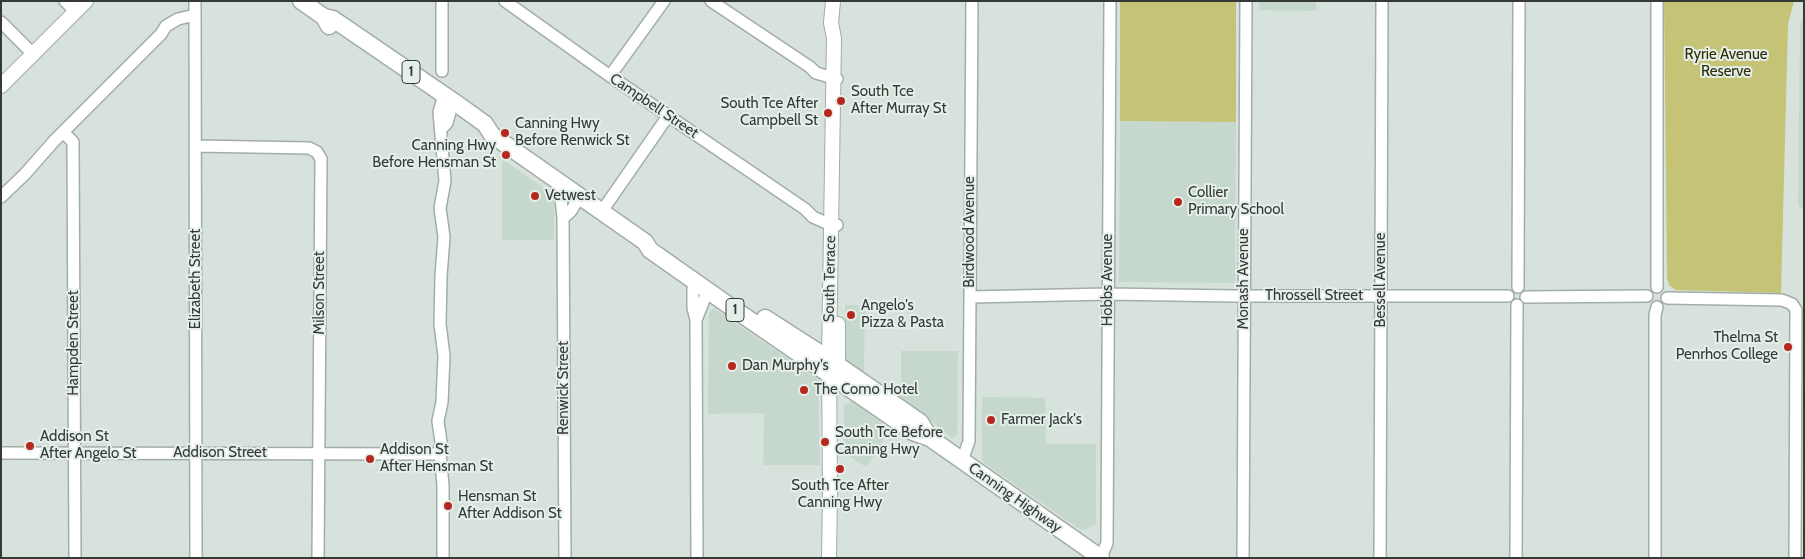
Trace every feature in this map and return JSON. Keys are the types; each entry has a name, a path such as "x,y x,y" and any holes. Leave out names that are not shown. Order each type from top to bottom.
{"highway":[{"name":"Canning Highway","path":"301,1 324,17 333,19 447,103 485,124 492,135 645,242 650,250 701,286 920,422 930,438 1101,558"},
{"name":"Canning Highway","path":"645,242 654,242 834,370"}],"main road":[{"path":"1,86 86,1"},
{"name":"South Terrace","path":"833,1 831,22 834,38 835,74 834,370 836,558"},
{"name":"South Terrace","path":"835,74 840,22 838,1"},
{"name":"South Terrace","path":"829,558 834,370"}],"street":[{"path":"65,1 76,12"},
{"name":"Elizabeth Street","path":"195,1 196,558"},
{"path":"442,1 442,71"},
{"name":"Campbell Street","path":"505,1 610,76 805,209 813,217 834,218"},
{"path":"610,76 664,1"},
{"path":"711,1 810,67 816,73 835,74"},
{"name":"Birdwood Avenue","path":"962,461 969,440 972,1"},
{"name":"Hobbs Avenue","path":"1101,558 1108,543 1110,1"},
{"name":"Monash Avenue","path":"1243,558 1246,1"},
{"name":"Bessell Avenue","path":"1380,558 1382,1"},
{"path":"1518,287 1519,1"},
{"path":"1657,1 1657,287"},
{"path":"1,197 161,34 195,20"},
{"path":"1,22 34,54"},
{"path":"443,558 443,485 438,421 442,402 444,356 440,332 444,230 440,208 445,181 441,129 447,123 447,103"},
{"path":"602,211 668,116"},
{"name":"Hampden Street","path":"63,132 73,142 75,558"},
{"name":"Milson Street","path":"196,146 309,148 317,152 321,159 318,558"},
{"name":"Renwick Street","path":"565,558 563,218 561,198 574,192"},
{"path":"698,558 696,320 701,286"},
{"path":"1518,287 1523,289 1526,297 1522,304 1517,305 1510,302 1508,296 1511,289 1518,287"},
{"path":"1657,287 1663,289 1667,298 1665,304 1657,307 1651,305 1647,296 1651,289 1657,287"},
{"name":"Throssell Street","path":"970,297 1108,294 1382,297 1508,296"},
{"path":"1526,297 1647,296"},
{"path":"1667,298 1782,300 1792,304 1796,310 1799,439 1795,558"},
{"path":"1516,558 1517,305"},
{"path":"1654,558 1655,315 1657,307"},
{"name":"Addison Street","path":"1,453 319,454 440,448"}],"shaded area":[{"path":"1259,1 1316,1 1316,11 1259,10"},
{"path":"1804,16 1804,211 1798,205 1800,25"},
{"name":"Collier Primary School","path":"1120,121 1236,122 1235,283 1119,282"},
{"path":"502,159 554,195 554,240 502,240"},
{"path":"845,305 865,305 864,375 847,362 845,357"},
{"path":"713,308 818,379 820,465 763,465 764,413 708,414 709,314"},
{"path":"901,351 958,351 957,435 952,438 901,397"},
{"path":"982,397 1045,398 1046,444 1096,444 1096,524 1081,530 984,463 982,459"},
{"path":"852,401 890,429 866,467 844,453 844,406"}],"green space":[{"path":"1120,1 1236,1 1236,122 1120,121"},
{"name":"Ryrie Avenue Reserve","path":"1664,1 1794,1 1788,24 1781,293 1676,290 1670,286 1667,279"}],"place":[{"name":"South Tce After Murray St","path":"841,101"},
{"name":"South Tce After Campbell St","path":"828,113"},
{"name":"Canning Hwy Before Renwick St","path":"505,133"},
{"name":"Canning Hwy Before Hensman St","path":"506,155"},
{"name":"Vetwest","path":"535,196"},
{"name":"Collier Primary School","path":"1178,202"},
{"name":"Angelo's Pizza & Pasta","path":"851,315"},
{"name":"Thelma St Penrhos College","path":"1788,347"},
{"name":"Dan Murphy's","path":"732,366"},
{"name":"The Como Hotel","path":"804,390"},
{"name":"Farmer Jack's","path":"991,420"},
{"name":"South Tce Before Canning Hwy","path":"825,442"},
{"name":"Addison St After Angelo St","path":"30,446"},
{"name":"Addison St After Hensman St","path":"370,459"},
{"name":"South Tce After Canning Hwy","path":"840,469"},
{"name":"Hensman St After Addison St","path":"448,506"}]}
